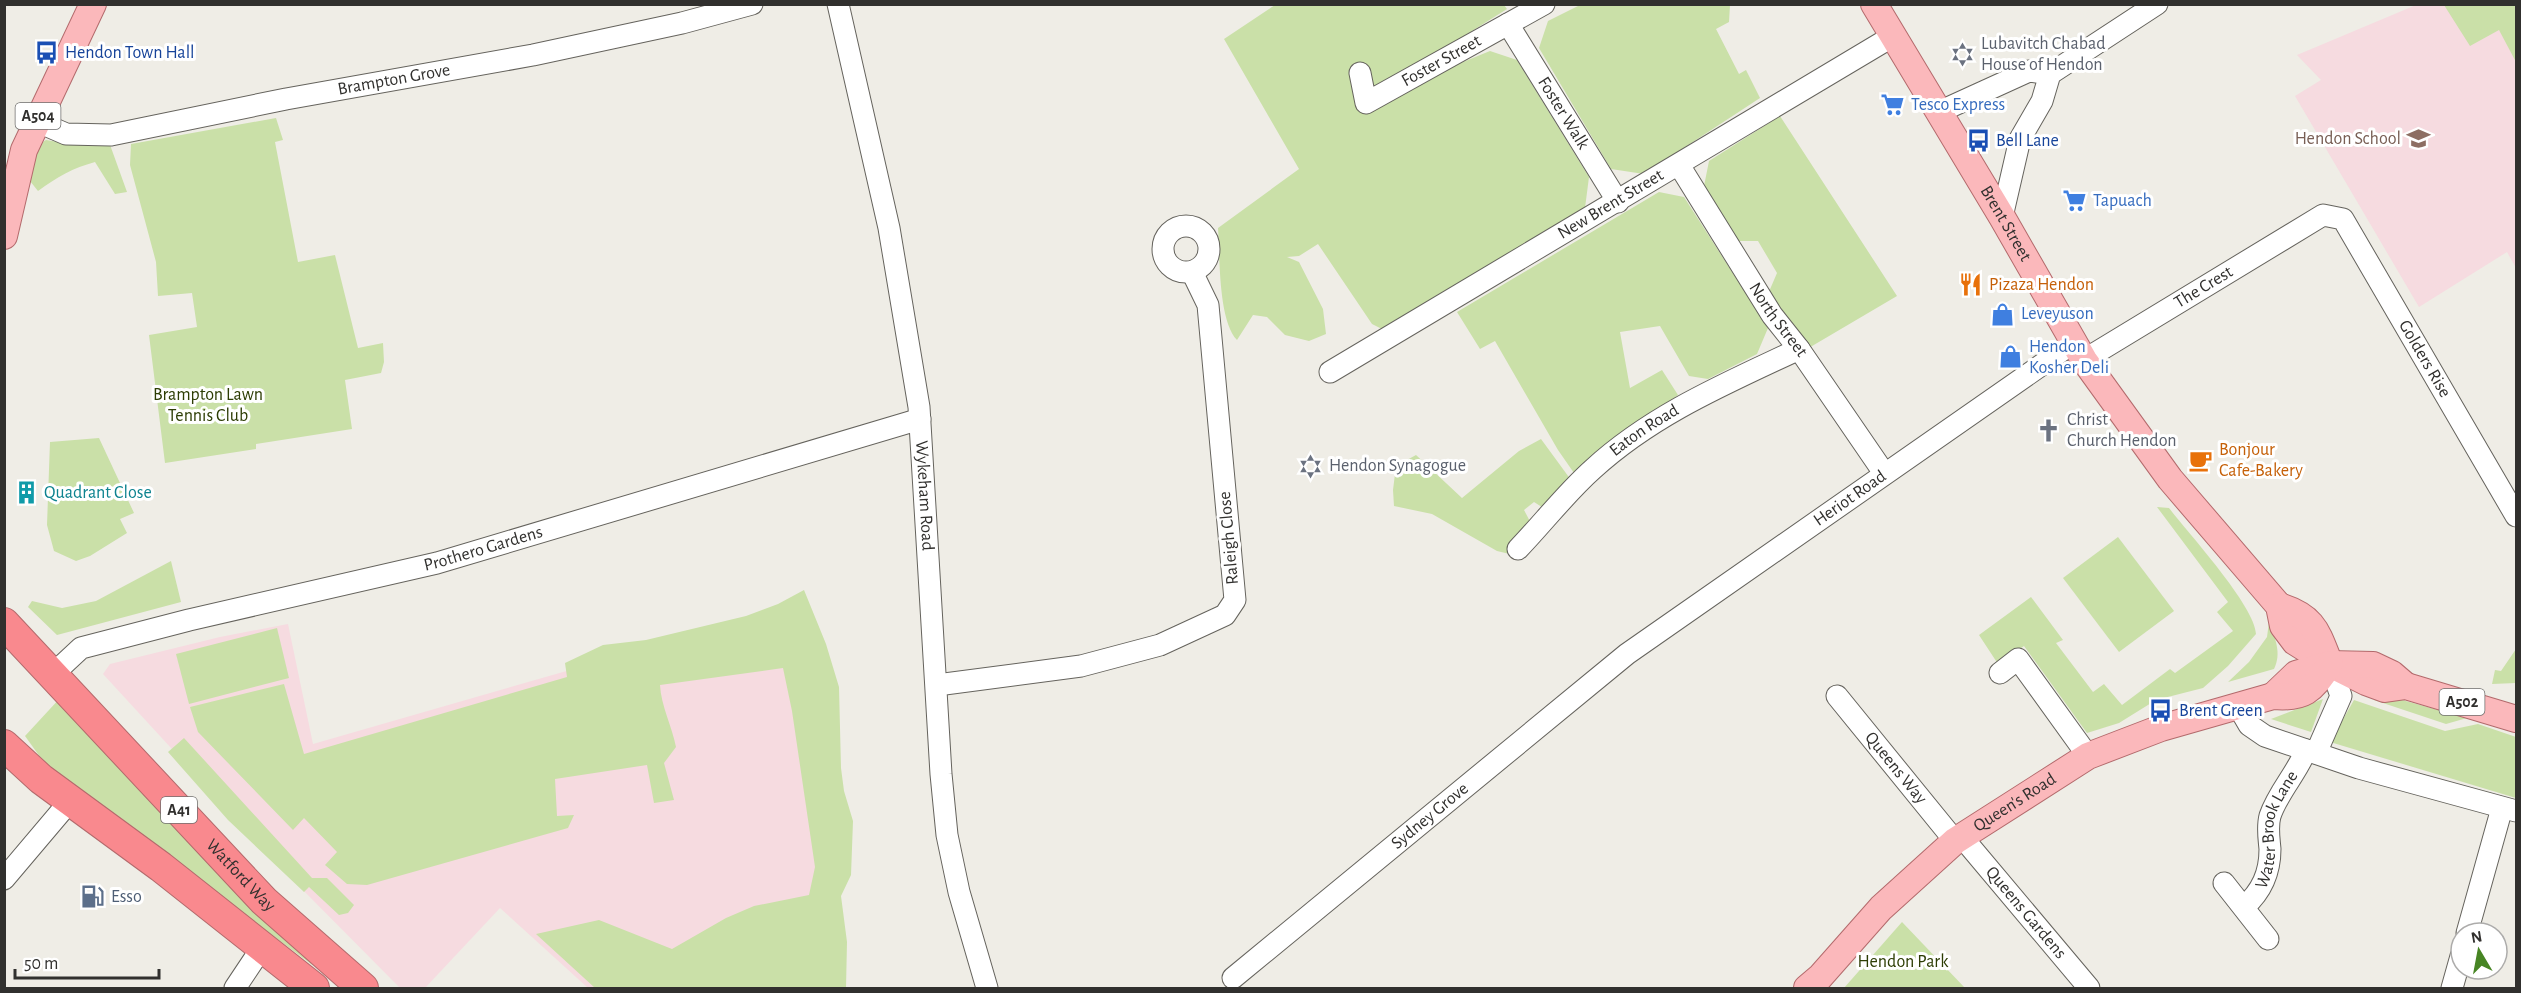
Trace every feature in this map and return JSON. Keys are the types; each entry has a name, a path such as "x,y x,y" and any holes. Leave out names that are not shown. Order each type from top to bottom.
{"highway":[{"name":"Watford Way","path":"4,623 264,901 363,988"},
{"name":"Watford Way","path":"4,745 70,801 161,867 314,988"}],"main road":[{"name":"A504","path":"4,236 24,150 93,4"},
{"name":"Brent Street","path":"1874,4 2002,217 2079,352 2170,479 2279,606 2283,626 2295,642 2330,664 2385,689 2406,686 2512,713"},
{"name":"Queen's Road","path":"1807,988 1820,978 1881,908 1959,839 2088,756 2161,728 2273,696 2292,698 2311,691 2330,664"}],"street":[{"name":"Brampton Grove","path":"36,121 66,134 111,135 286,99 533,55 682,23 752,4"},
{"name":"Wykeham Road","path":"837,4 890,228 920,419 941,774 947,835 959,892 987,988"},
{"name":"Foster Street","path":"1360,73 1366,103 1544,4"},
{"path":"2002,217 2020,139 2042,101 2050,74 2157,4"},
{"name":"Foster Walk","path":"1508,24 1618,202"},
{"name":"New Brent Street","path":"1330,372 1893,36"},
{"path":"1939,112 2029,71 2050,74"},
{"name":"North Street","path":"1679,165 1772,315 1799,349 1884,473"},
{"name":"The Crest","path":"2079,352 2323,215"},
{"name":"Golders Rise","path":"2323,215 2343,219 2517,516"},
{"name":"Raleigh Close","path":"937,685 1081,666 1160,645 1225,615 1234,600 1208,305 1192,272"},
{"name":"Eaton Road","path":"1518,549 1594,468 1656,421 1693,399 1799,349"},
{"name":"Heriot Road","path":"1627,654 1884,473 2079,352"},
{"name":"Prothero Gardens","path":"52,675 81,648 189,620 437,562 920,419"},
{"name":"Sydney Grove","path":"1233,978 1627,654"},
{"path":"2000,673 2018,659 2088,756"},
{"name":"Water Brook Lane","path":"2244,907 2261,889 2266,879 2270,852 2270,816 2300,765 2311,751 2341,696 2330,664"},
{"name":"Queens Way","path":"1837,696 1959,839"},
{"path":"2238,706 2249,725 2257,731 2359,768 2509,809 2471,921"},
{"path":"4,879 70,801"},
{"name":"Queens Gardens","path":"1959,839 2089,988"},
{"name":"Water Brook Lane","path":"2224,883 2268,939"},
{"path":"235,988 263,946"}],"shaded area":[{"name":"Hendon School","path":"2416,5 2516,5 2516,268 2507,252 2419,307 2295,96 2321,80 2297,55"},
{"path":"785,618 827,897 624,988 588,988 500,908 425,988 400,988 285,872 103,674 110,664 220,637 288,624 313,744 570,670"}],"green space":[{"path":"1275,5 1504,5 1507,9 1429,58 1436,73 1490,51 1517,60 1589,177 1585,208 1384,330 1372,324 1318,244 1299,256 1287,257 1299,262 1323,309 1326,334 1309,341 1285,335 1267,317 1253,315 1237,340 1226,318 1223,303 1218,228 1299,169 1224,39"},
{"path":"1580,5 1730,5 1729,22 1716,29 1739,74 1746,70 1760,98 1644,174 1611,169 1539,48 1548,21"},
{"path":"2444,5 2516,5 2516,62 2499,30 2470,46"},
{"path":"1780,116 1897,296 1807,349 1768,294 1777,273 1758,241 1738,241 1704,186 1709,161"},
{"name":"Brampton Lawn Tennis Club","path":"276,118 283,140 275,142 298,262 335,255 358,348 383,343 384,362 381,373 345,380 352,429 256,444 256,449 165,463 149,335 197,327 192,293 158,296 156,262 130,165 131,144"},
{"path":"46,140 64,143 109,142 127,192 115,194 95,162 65,174 38,191 30,181 30,150"},
{"path":"1659,192 1684,197 1768,328 1757,354 1708,379 1689,376 1660,326 1620,332 1630,388 1662,370 1678,395 1574,473 1558,450 1495,341 1480,349 1457,312"},
{"path":"99,438 134,513 120,519 127,533 90,556 76,561 54,551 47,525 50,442"},
{"path":"1541,439 1571,480 1545,509 1534,502 1524,510 1533,527 1522,557 1497,551 1432,514 1394,506 1396,466 1416,455 1462,498 1519,451"},
{"path":"2157,507 2169,508 2220,570 2245,606 2256,634 2228,666 2203,688 2156,700 2119,723 2087,733 2024,646 1998,664 1979,635 2031,597 2063,640 2056,643 2093,692 2104,684 2122,705 2170,669 2175,673 2233,631 2217,612 2228,602"},
{"path":"2118,537 2174,611 2119,652 2063,578"},
{"path":"171,561 181,602 57,635 28,607 32,601 62,608 96,601"},
{"path":"804,590 826,644 839,687 841,768 844,791 853,821 851,875 841,896 847,942 846,988 595,988 536,934 599,920 672,949 726,918 754,906 809,895 815,867 792,711 783,668 660,685 662,701 676,747 664,763 674,800 654,803 647,765 555,779 557,816 574,815 568,828 367,885 347,884 325,865 337,852 304,818 293,830 198,732 190,707 284,684 304,754 567,677 565,663 603,645 646,640 746,616 778,604"},
{"path":"2269,622 2278,651 2274,669 2228,682 2249,662 2267,637"},
{"path":"277,628 289,678 189,704 176,654"},
{"path":"2516,649 2516,683 2492,684 2495,670 2501,671"},
{"path":"2377,693 2467,718 2446,724 2374,700"},
{"path":"61,697 219,873 315,967 48,768 25,736"},
{"path":"2323,699 2311,732 2271,719"},
{"path":"2354,700 2445,731 2478,724 2516,737 2516,798 2330,742"},
{"path":"184,738 312,878 327,878 354,905 348,913 339,915 309,887 304,892 228,820 168,752"},
{"name":"Hendon Park","path":"1902,922 1965,988 1844,988"}],"place":[{"name":"Hendon Town Hall","path":"47,53"},
{"name":"Lubavitch Chabad House of Hendon","path":"1963,54"},
{"name":"Tesco Express","path":"1893,105"},
{"name":"Hendon School","path":"2419,139"},
{"name":"Bell Lane","path":"1978,141"},
{"name":"Tapuach","path":"2075,201"},
{"name":"Pizaza Hendon","path":"1971,285"},
{"name":"Leveyuson","path":"2003,314"},
{"name":"Hendon Kosher Deli","path":"2011,357"},
{"name":"Christ Church Hendon","path":"2049,430"},
{"name":"Bonjour Cafe-Bakery","path":"2201,460"},
{"name":"Hendon Synagogue","path":"1311,466"},
{"name":"Quadrant Close","path":"26,493"},
{"name":"Brent Green","path":"2161,711"},
{"name":"Esso","path":"93,897"}]}
